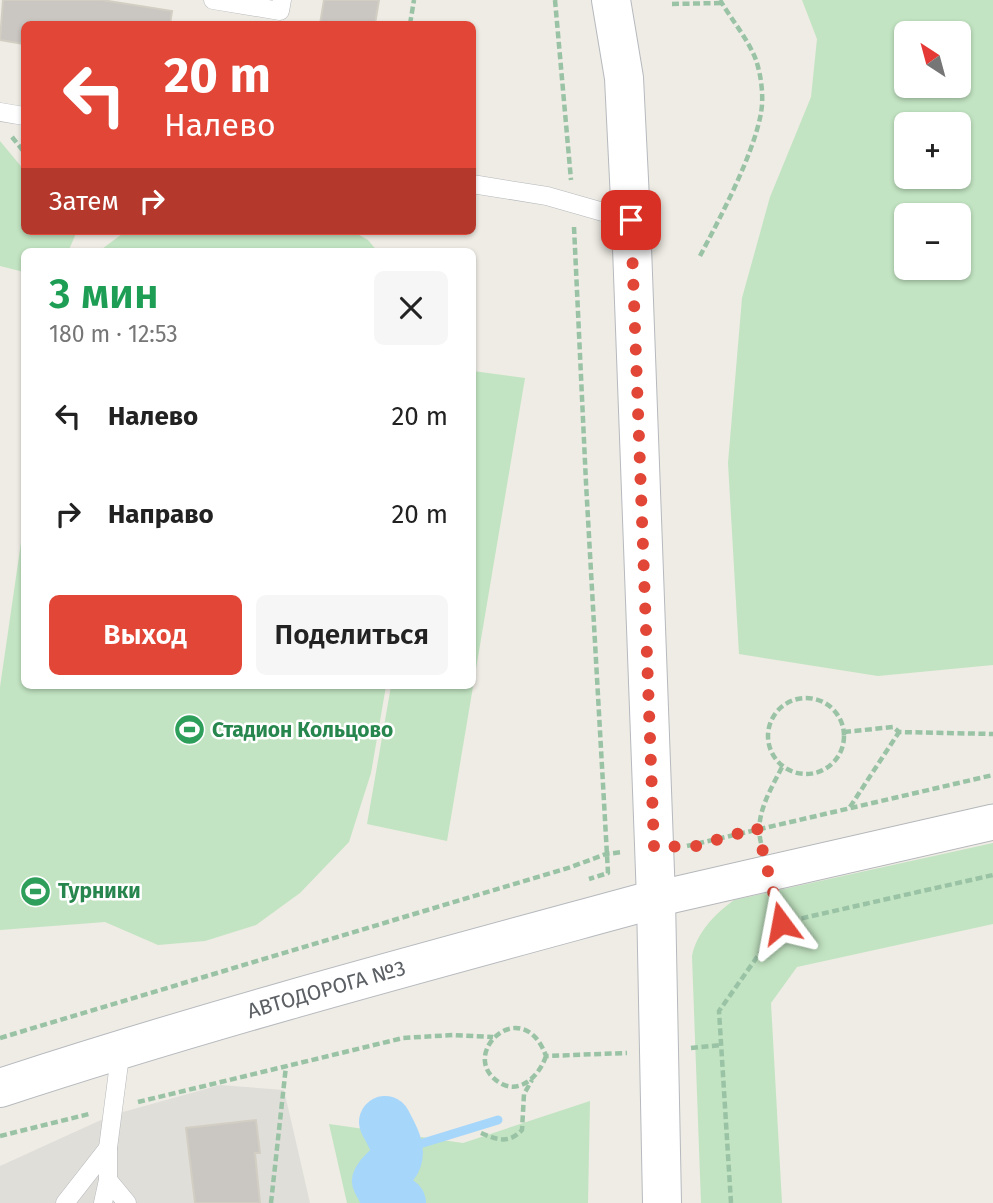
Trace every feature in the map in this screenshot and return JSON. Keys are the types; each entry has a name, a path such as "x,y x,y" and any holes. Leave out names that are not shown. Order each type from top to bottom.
{"main road":[{"path":"611,0 624,79 631,220 656,899 662,1203"},
{"name":"АВТОДОРОГА №3","path":"0,1088 251,1009 656,899"}],"street":[{"path":"656,899 993,822"}],"lane":[{"path":"213,0 280,11 282,0"},
{"path":"0,113 21,116"},
{"path":"476,185 547,195 631,220"},
{"path":"103,1203 108,1180 108,1148 121,1048"},
{"path":"65,1203 108,1148"},
{"path":"108,1180 127,1203"}],"path":[{"path":"411,21 415,0"},
{"path":"555,0 573,204 606,854"},
{"path":"672,4 720,1 752,51 761,85 761,111 752,144 700,256"},
{"path":"808,698 828,705 841,721 844,732 840,753 834,763 815,774 803,775 782,767 769,749 767,739 772,718 787,703 808,698"},
{"path":"844,732 893,727 899,732 993,734"},
{"path":"850,807 899,732"},
{"path":"781,923 757,828 764,805 782,767"},
{"path":"0,1038 571,867 606,854 654,847 696,846 757,828 993,775"},
{"path":"731,1203 719,1011 781,923 993,874"},
{"path":"481,1133 503,1140 519,1134 522,1130 524,1094 542,1068 546,1056 542,1047 525,1030 514,1027 493,1037 486,1047 485,1056 486,1068 491,1076 509,1087 532,1079"},
{"path":"0,1136 402,1038 453,1035 493,1037"},
{"path":"546,1056 722,1045"},
{"path":"271,1203 286,1066"}],"shaded area":[{"path":"220,1085 284,1090 310,1203 0,1203 0,1166 112,1115"}],"green space":[{"path":"802,0 993,0 993,665 878,676 739,654 728,463 742,298 770,197 811,97 817,39"},
{"path":"0,141 21,166 21,235 75,235 70,248 21,248 21,271 0,266"},
{"path":"121,235 359,235 375,248 103,248"},
{"path":"476,371 525,378 476,669"},
{"name":"Стадион Кольцово","path":"21,543 21,689 385,689 371,773 349,842 300,893 256,925 205,941 158,945 105,922 0,930 0,687"},
{"path":"390,689 473,689 447,841 367,824"},
{"path":"993,843 993,924 797,967 771,1003 782,1203 701,1203 692,956 698,939 708,924 734,900"},
{"path":"590,1101 588,1203 347,1203 329,1124 463,1143"}],"building":[{"path":"3,0 102,0 172,11 170,21 21,21 21,44 0,40"},
{"path":"324,0 379,0 376,21 320,21"},
{"path":"256,1120 260,1153 255,1153 260,1203 195,1203 186,1128"}],"waterway":[{"path":"397,1151 498,1120"},
{"path":"385,1122 397,1154 393,1164 378,1181 384,1192 400,1203"}],"place":[{"name":"Стадион Кольцово","path":"189,730"},
{"name":"Турники","path":"35,891"}],"route":[{"path":"631,220 654,847 696,846 757,828 781,923"}]}
